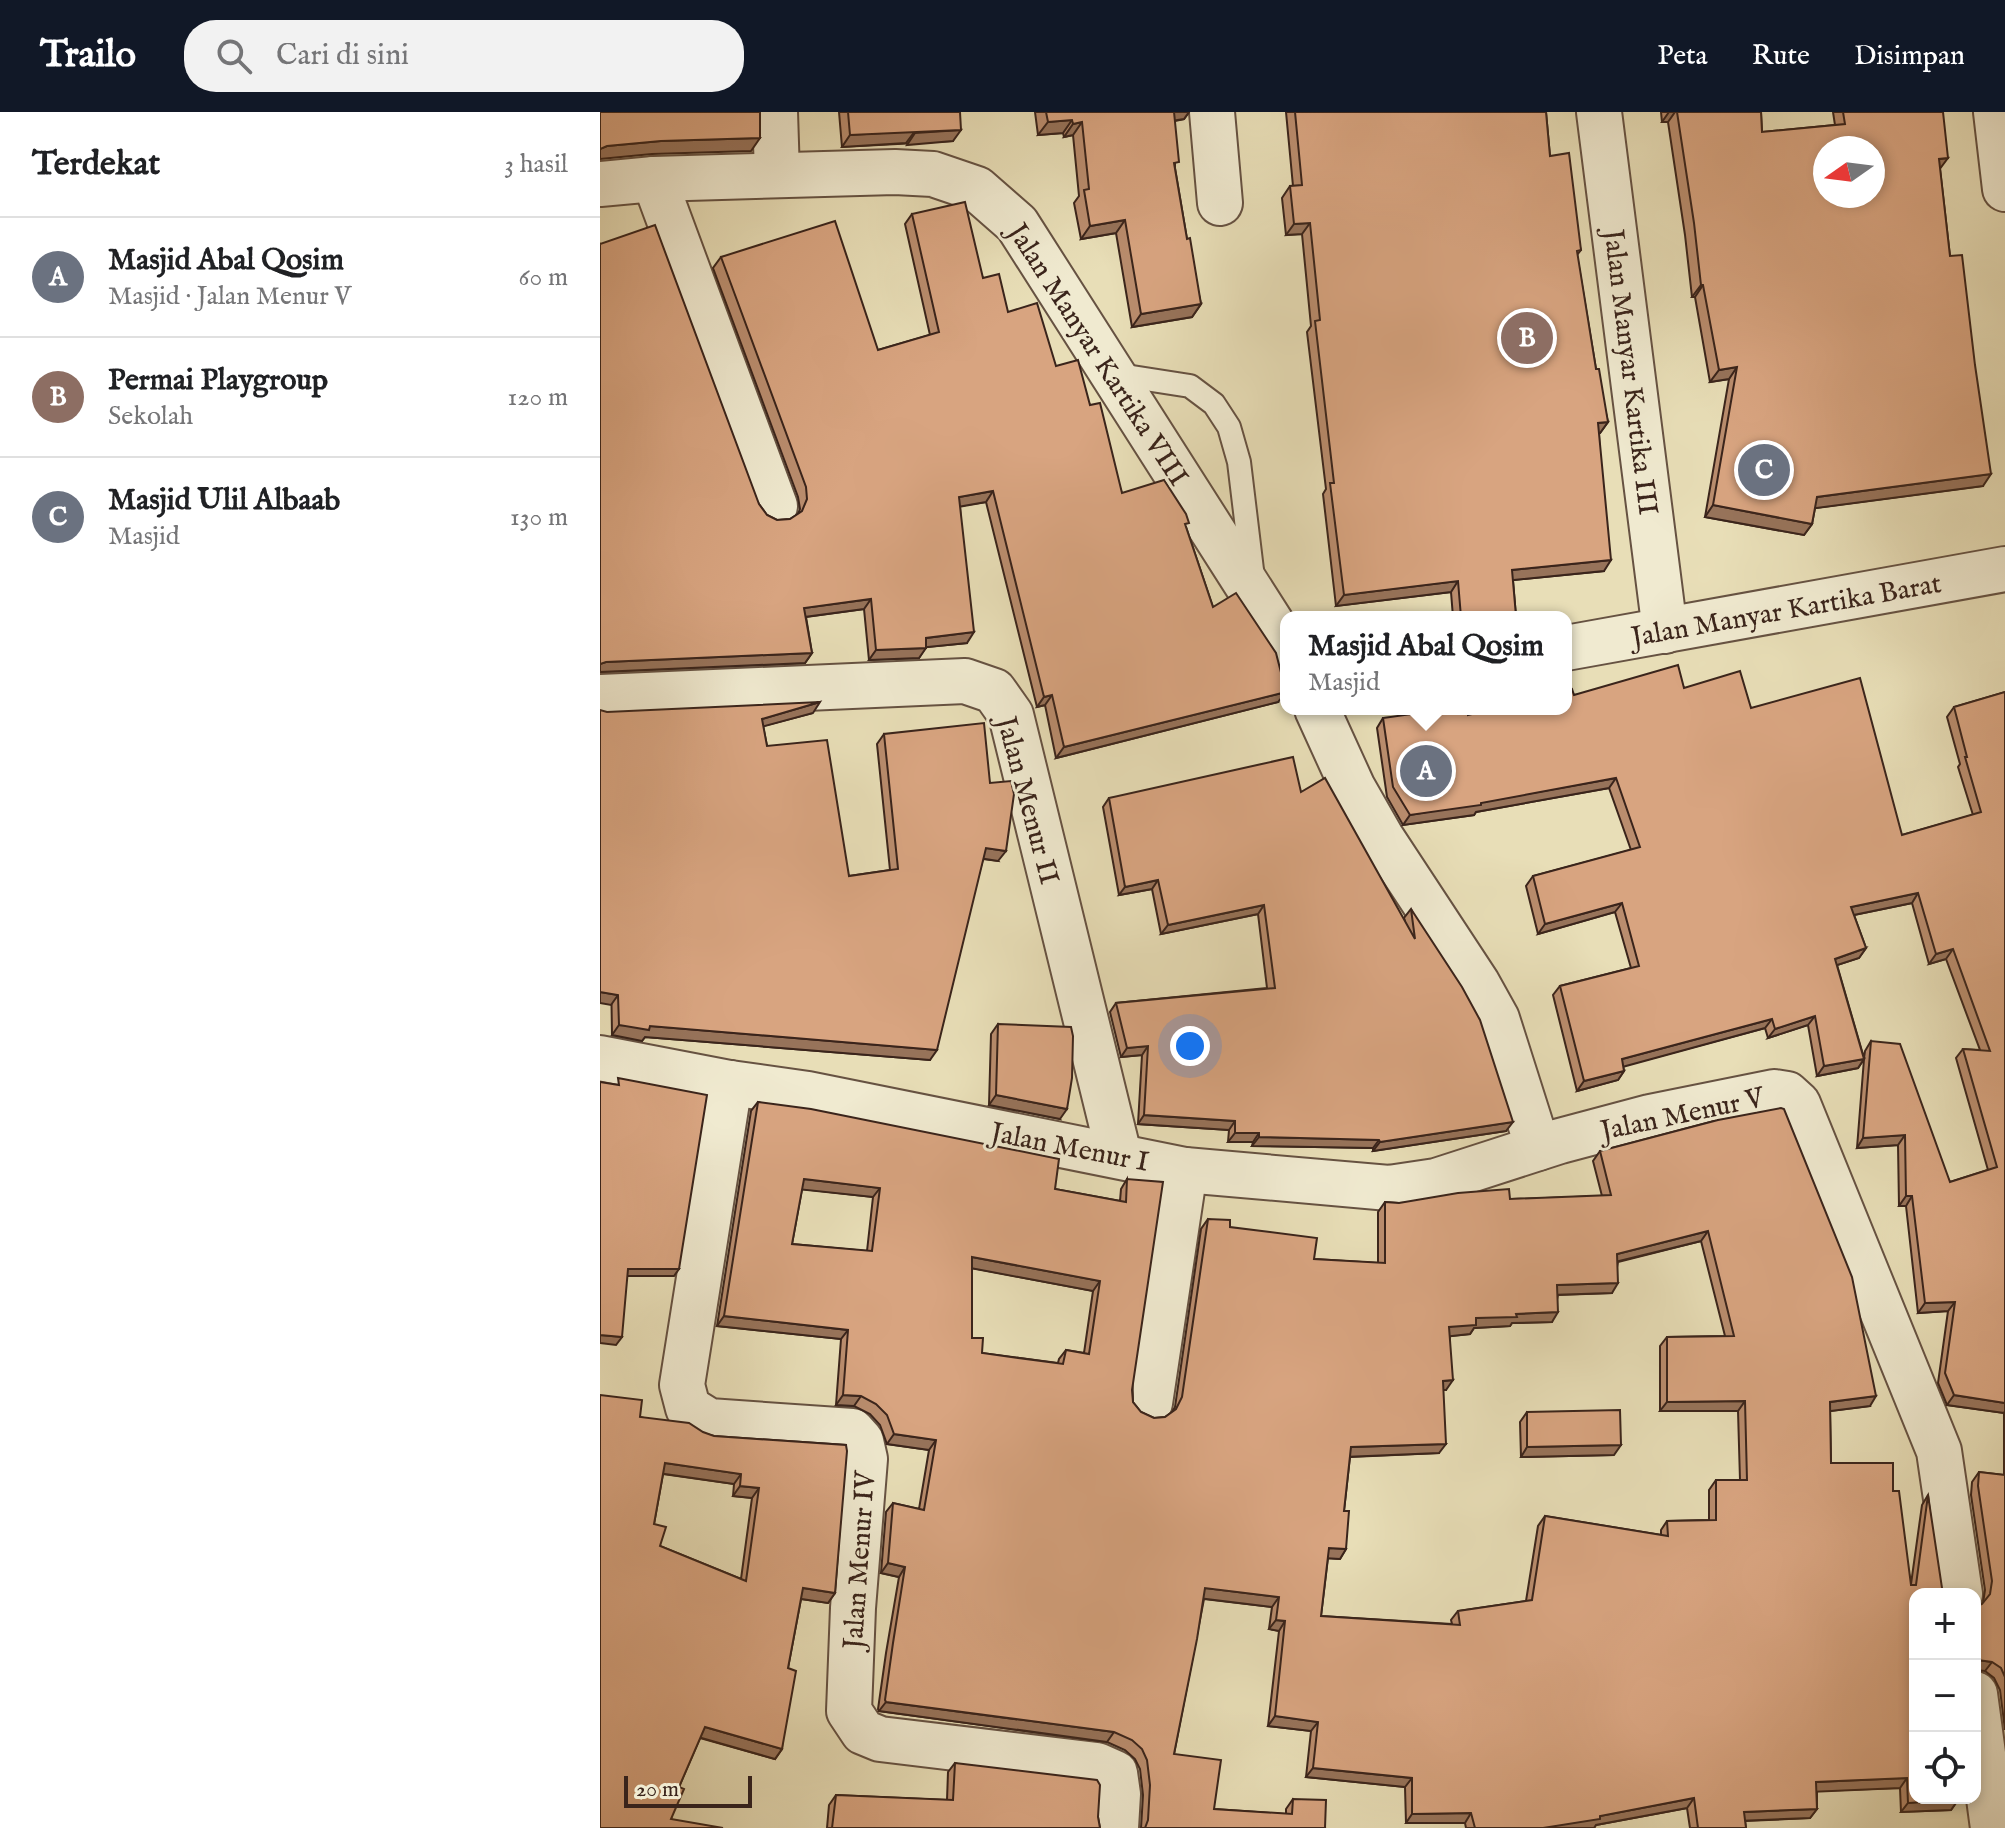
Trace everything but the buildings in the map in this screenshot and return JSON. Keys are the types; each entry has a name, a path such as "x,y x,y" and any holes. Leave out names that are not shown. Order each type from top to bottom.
{"street":[{"path":"775,112 777,174"},
{"path":"1212,112 1220,203"},
{"name":"Jalan Manyar Kartika III","path":"1599,112 1665,631"},
{"path":"1996,112 2005,189"},
{"name":"Jalan Manyar Kartika VIII","path":"600,184 654,179 895,172 933,174 977,189 1017,224 1280,636"},
{"path":"654,179 775,506"},
{"name":"Jalan Manyar Kartika Barat","path":"1572,647 2005,569"},
{"name":"Jalan Menur II","path":"600,697 965,681 994,691 1011,715 1119,1155"},
{"path":"1320,715 1353,788 1381,837 1477,983 1497,1019 1538,1148"},
{"name":"Jalan Menur I","path":"600,1058 730,1083 808,1094 1185,1170 1389,1188 1436,1181 1538,1148"},
{"name":"Jalan Menur IV","path":"730,1083 682,1385 688,1408 709,1421 852,1431 861,1441 865,1459 853,1608 849,1711 863,1732 880,1739 1097,1765 1115,1773 1118,1794 1116,1828"},
{"name":"Jalan Menur V","path":"1538,1148 1650,1117 1774,1092 1787,1094 1798,1104 1939,1451 1959,1588"},
{"path":"1150,1403 1185,1170"},
{"path":"1980,1732 1993,1828"}],"lane":[{"path":"1113,374 1190,386 1214,404 1229,427 1239,462 1255,595"}],"place":[{"name":"Permai Playgroup","path":"1527,338"},
{"name":"Masjid Ulil Albaab","path":"1764,470"},
{"name":"Masjid Abal Qosim","path":"1426,771"}]}
